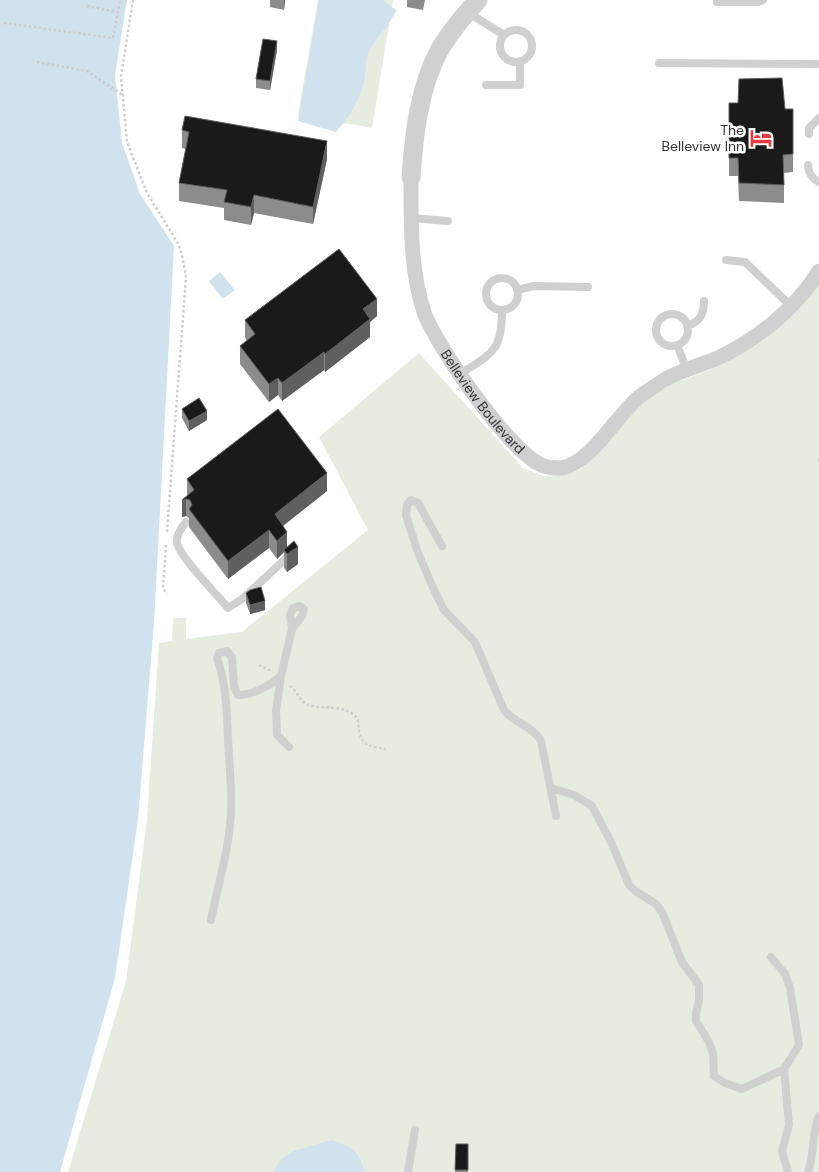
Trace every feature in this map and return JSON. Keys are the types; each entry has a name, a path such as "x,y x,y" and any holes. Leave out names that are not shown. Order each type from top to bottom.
{"street":[{"name":"Belleview Boulevard","path":"472,6 440,51 426,82 418,118 411,177 414,260 424,313 436,337 479,402 503,432 530,457 543,466 560,468 574,465 589,452 639,398 666,379 721,356 760,333 792,307 819,271"}],"lane":[{"path":"718,2 758,2 763,0"},
{"path":"472,6 504,35"},
{"path":"519,30 528,36 531,40 531,51 528,56 520,61 510,61 502,54 500,44 504,35 508,32 519,30"},
{"path":"486,85 520,85 520,61"},
{"path":"659,63 819,64"},
{"path":"808,134 808,128 819,118"},
{"path":"808,165 808,170 814,179 819,182"},
{"path":"411,218 448,220"},
{"path":"726,260 745,262 792,307"},
{"path":"500,278 506,278 515,285 517,290 518,294 515,304 507,309 502,310 492,306 486,297 487,286 490,282 500,278"},
{"path":"517,290 534,286 588,287"},
{"path":"688,326 699,320 704,308 704,300"},
{"path":"460,374 486,357 498,344 502,328 502,310"},
{"path":"667,314 677,315 688,326 685,340 677,345 667,346 658,340 655,330 658,320 667,314"},
{"path":"677,345 687,370"},
{"path":"442,546 418,503 411,500 407,506 406,515 417,550 444,610 475,642 504,710 517,722 538,735 541,741 556,816"},
{"path":"186,522 179,532 177,543 186,558 228,608 242,599 296,549"},
{"path":"210,920 229,833 231,812 231,769 227,709 217,658 219,653 227,651 232,657 234,687 238,695 253,692 276,681 292,629"},
{"path":"278,674 277,735 289,747"},
{"path":"551,788 574,795 592,806 612,844 629,885 640,895 656,904 662,912 682,962 699,985 696,1021 709,1042 713,1054 714,1076 725,1083 742,1089 784,1070 799,1045 790,988 785,974 772,957"},
{"path":"784,1070 789,1125 782,1151 788,1172"},
{"path":"808,1172 811,1164 815,1124 819,1116"},
{"path":"408,1172 416,1130"}],"path":[{"path":"4,23 113,38 120,0"},
{"path":"133,0 121,76 127,142 146,193 179,245 184,260 186,277 163,588 167,594"},
{"path":"86,6 118,12"},
{"path":"37,62 87,71 124,96"},
{"path":"259,665 278,674"},
{"path":"286,684 297,692 303,702 307,704 323,708 338,708 354,716 358,719 362,741 374,747 386,749"}],"shaded area":[{"path":"318,0 393,0 372,128 298,115"},
{"path":"819,279 819,1172 68,1172 126,981 147,820 159,643 172,641 173,618 186,618 186,639 242,632 368,530 319,437 419,353 523,468 543,476 560,475 580,470 644,401 670,385 711,369"}],"water":[{"path":"0,0 127,0 115,75 122,143 140,194 174,246 154,623 138,819 115,978 60,1172 0,1172"},
{"path":"319,0 383,0 396,10 369,51 364,82 359,96 349,115 336,132 298,121"},
{"path":"220,272 235,290 223,299 209,281"},
{"path":"331,1140 354,1150 360,1158 365,1172 273,1172 281,1159 294,1151"}],"building":[{"path":"263,39 277,41 270,81 256,79"},
{"name":"The Belleview Inn","path":"782,78 785,109 793,109 793,154 783,155 784,185 739,183 738,158 729,158 729,103 738,103 739,79"},
{"path":"185,116 327,141 313,207 254,195 251,207 224,202 227,190 179,183 189,132 182,130"},
{"path":"339,249 377,299 363,309 370,319 325,354 324,352 282,383 278,378 269,384 240,346 255,334 245,320"},
{"path":"199,398 207,411 189,421 182,409"},
{"path":"278,409 327,473 275,514 287,532 277,541 269,530 228,561 189,509 192,505 190,500 182,500 194,490 187,479"},
{"path":"294,541 298,547 287,554 284,550"},
{"path":"261,587 265,601 250,605 246,593"},
{"path":"456,1144 468,1144 468,1170 455,1170"}],"place":[{"name":"The Belleview Inn","path":"761,138"}]}
